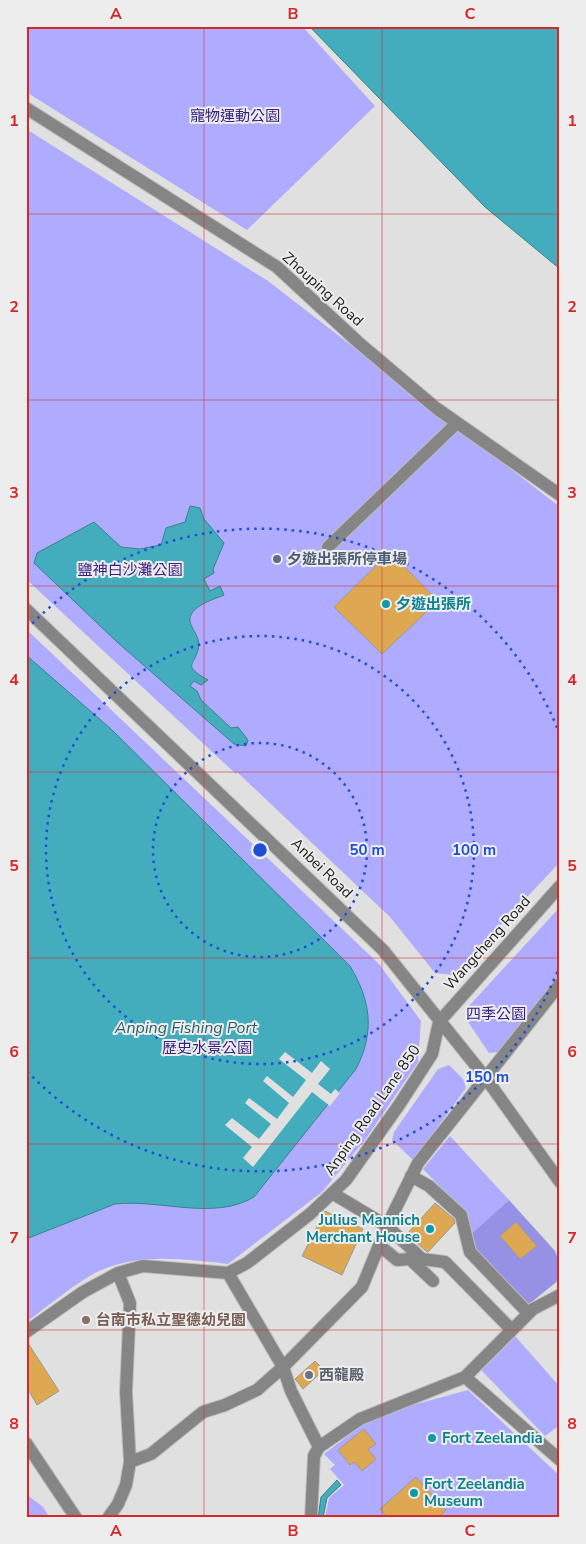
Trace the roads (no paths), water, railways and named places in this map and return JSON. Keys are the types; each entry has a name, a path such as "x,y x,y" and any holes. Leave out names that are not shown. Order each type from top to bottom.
{"street":[{"name":"Zhouping Road","path":"26,108 277,267 358,342 436,408 560,495"},
{"path":"328,546 457,423"},
{"name":"Anbei Road","path":"26,609 383,950 485,1077 560,1182"},
{"name":"Wangcheng Road","path":"439,1022 560,886"},
{"path":"130,1462 151,1454 203,1412 225,1405 257,1390 283,1367 362,1287 387,1226 418,1162 560,984"},
{"name":"Anping Road Lane 850","path":"228,1273 247,1263 332,1193 351,1173 432,1054 439,1022"},
{"path":"411,1176 429,1186 461,1215 470,1252 528,1313"},
{"path":"332,1193 387,1226 422,1259 445,1262 512,1330"},
{"path":"379,1245 397,1260 410,1259 433,1281"},
{"path":"26,1332 83,1292 118,1274 143,1266 228,1273 283,1367 291,1391 319,1447"},
{"path":"108,1518 118,1504 126,1485 130,1462 126,1392 130,1303 118,1274"},
{"path":"311,1518 314,1456 319,1447 360,1419 465,1377 533,1308 558,1300"},
{"path":"465,1377 560,1460"},
{"path":"26,1443 76,1518"}],"water":[{"path":"309,26 560,26 560,269 485,207"},
{"path":"190,506 200,508 204,519 224,543 213,569 214,573 204,579 210,591 220,586 224,595 206,602 195,609 190,619 199,644 192,667 194,671 208,680 201,685 194,681 190,686 197,691 201,700 231,728 238,727 248,740 246,746 234,744 117,642 34,563 37,553 94,522 121,547 140,549 161,545 166,528 185,522"},
{"name":"Anping Fishing Port","path":"26,655 111,729 350,966 357,979 366,1004 368,1029 366,1042 356,1069 254,1197 238,1204 222,1208 186,1208 150,1204 115,1204 26,1239"},
{"path":"337,1480 341,1485 327,1498 323,1518 318,1518 321,1497"}],"place":[{"name":"夕遊出張所停車場","path":"277,559"},
{"name":"夕遊出張所","path":"386,604"},
{"name":"Julius Mannich Merchant House","path":"430,1229"},
{"name":"台南市私立聖德幼兒園","path":"86,1320"},
{"name":"西㡣殿","path":"309,1375"},
{"name":"Fort Zeelandia","path":"432,1438"},
{"name":"Fort Zeelandia Museum","path":"414,1493"}],"park label":[{"name":"寵物運動公園","path":"235,116"},
{"name":"鹽神白沙灘公園","path":"130,570"},
{"name":"四季公園","path":"496,1014"},
{"name":"歷史水景公園","path":"207,1048"}]}
